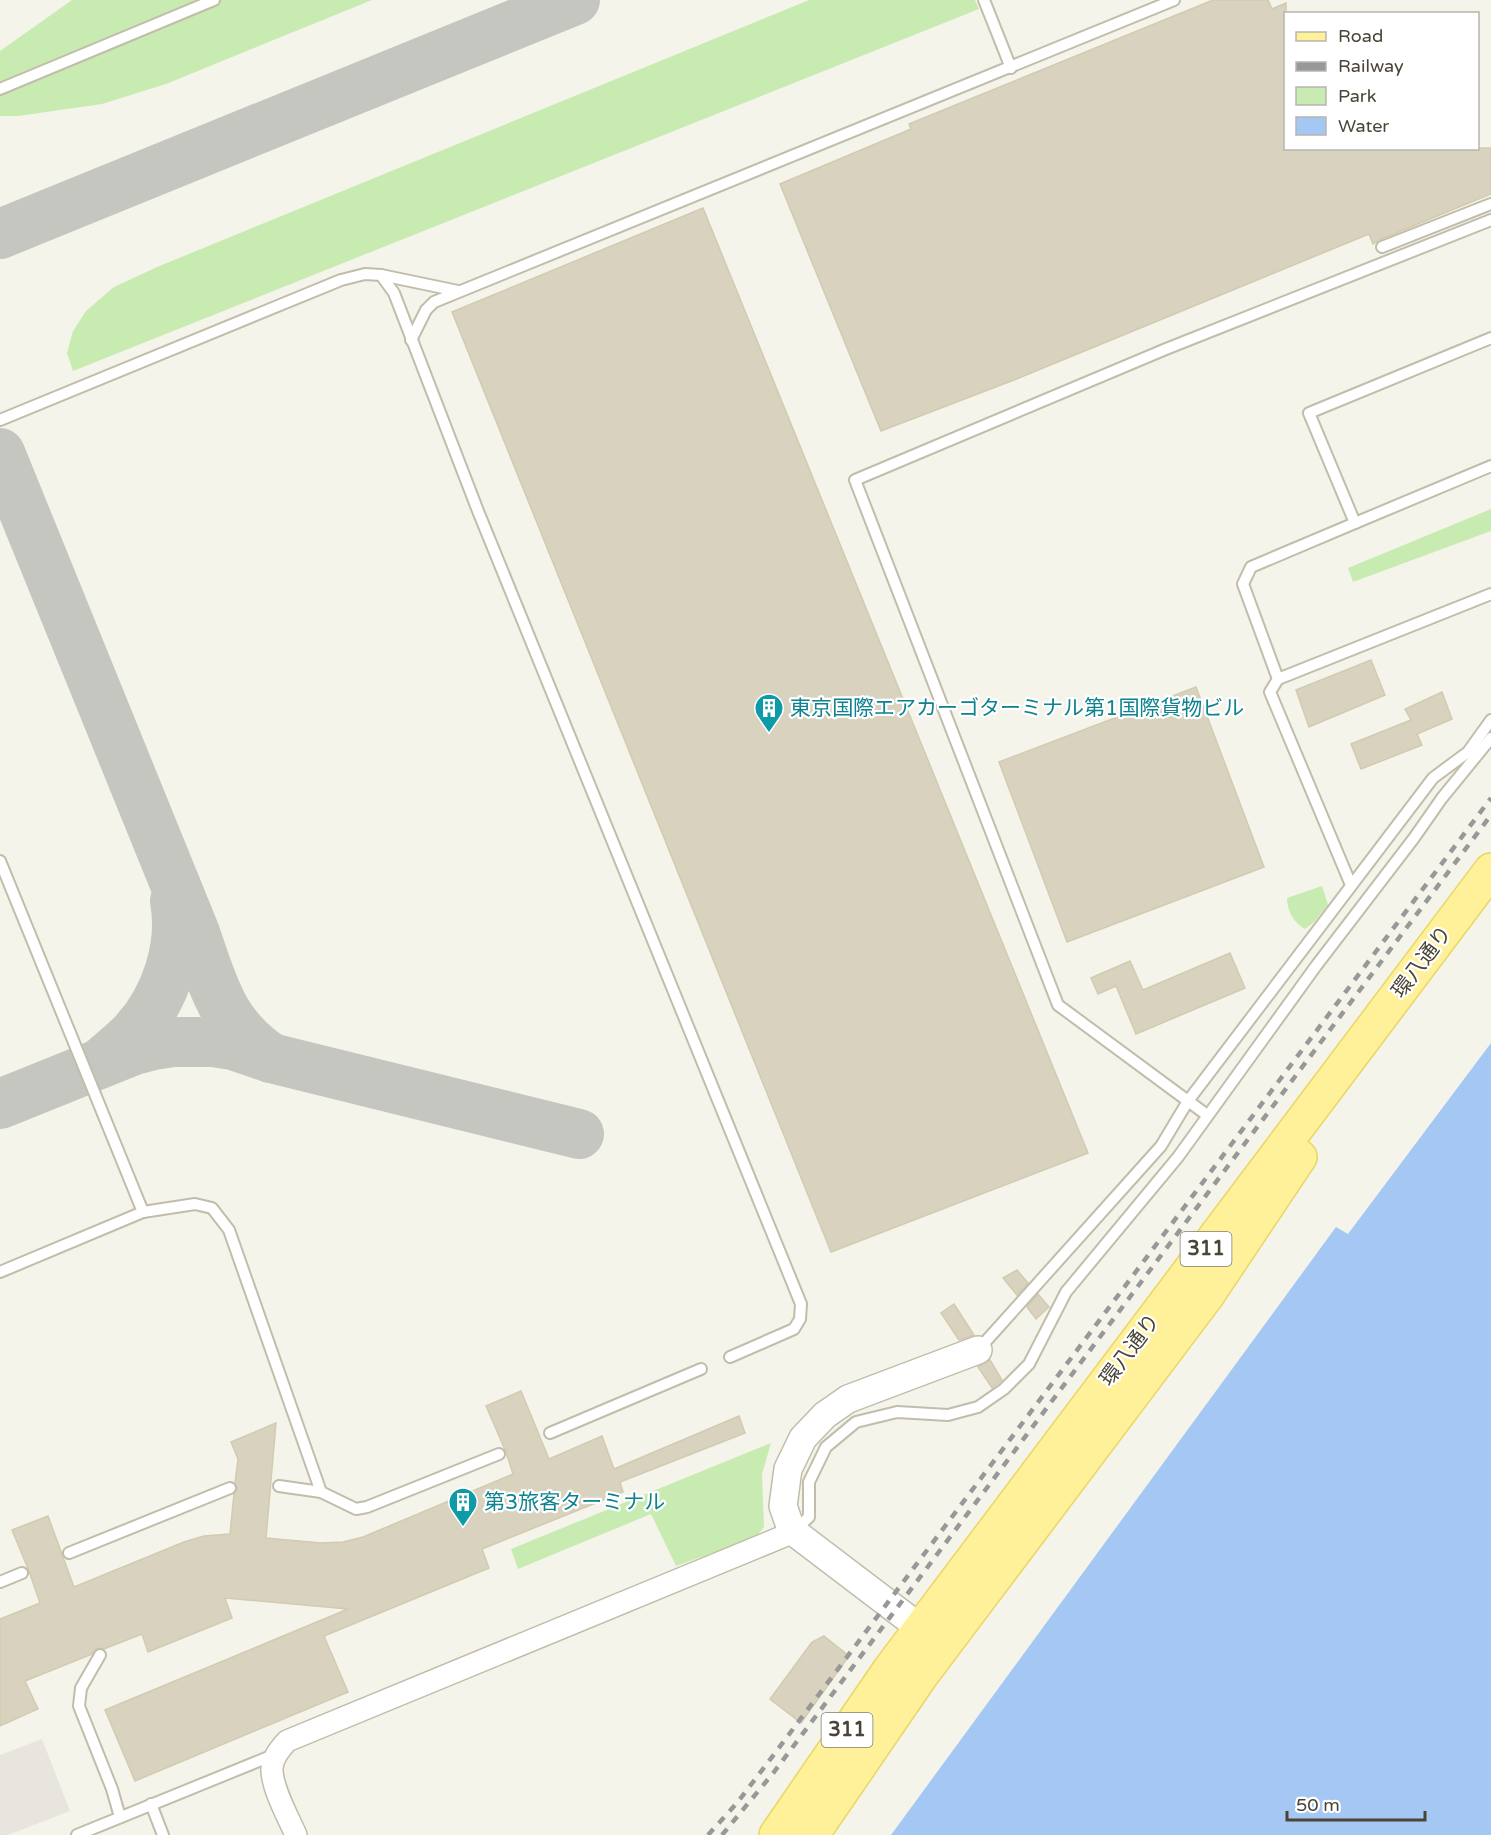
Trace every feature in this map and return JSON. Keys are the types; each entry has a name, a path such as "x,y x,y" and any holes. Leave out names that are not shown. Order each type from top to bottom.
{"main road":[{"name":"環八通り","path":"812,1835 921,1676 932,1637 1491,870"},
{"name":"環八通り","path":"776,1835 883,1678 932,1637 1207,1296 1302,1154 1491,904"}],"street":[{"path":"932,1637 794,1532 783,1506 788,1468 803,1438 825,1415 848,1399 978,1350"},
{"path":"296,1835 277,1789 272,1770 276,1754 287,1741 794,1532"}],"lane":[{"path":"0,89 214,0"},
{"path":"984,0 1011,68"},
{"path":"411,340 426,310 434,302 1174,0"},
{"path":"1382,247 1491,204"},
{"path":"1207,1115 1058,1005 855,480 1166,349 1491,220"},
{"path":"0,420 341,280 365,274 381,275 459,291"},
{"path":"381,275 394,293 487,533 801,1304 800,1319 794,1329 730,1357"},
{"path":"1355,523 1309,413 1491,338"},
{"path":"1278,679 1243,584 1251,567 1491,466"},
{"path":"1351,885 1270,692 1278,679 1491,594"},
{"path":"978,1350 1161,1146 1188,1101 1433,778 1468,752 1491,720"},
{"path":"794,1532 810,1517 809,1482 826,1447 856,1422 897,1412 948,1415 978,1407 1004,1389 1029,1364 1066,1292 1178,1157 1316,966 1442,798 1491,738"},
{"path":"0,861 143,1212"},
{"path":"0,1272 143,1212 195,1204 212,1208 229,1230 321,1492"},
{"path":"550,1433 701,1369"},
{"path":"279,1486 321,1492 356,1509 367,1507 499,1454"},
{"path":"69,1553 230,1488"},
{"path":"0,1582 22,1573"},
{"path":"100,1655 81,1688 79,1706 112,1789 120,1817"},
{"path":"77,1835 276,1754"},
{"path":"151,1804 163,1835"}],"shaded area":[{"path":"42,1739 70,1811 8,1835 0,1835 0,1755"}],"green space":[{"path":"72,0 372,0 166,84 102,104 18,116 0,116 0,51"},
{"path":"809,0 975,0 979,9 73,371 67,353 73,331 86,311 114,287 157,267"},
{"path":"1491,509 1491,531 1353,582 1348,568"},
{"path":"1322,886 1328,905 1305,929 1292,916 1287,898"},
{"path":"771,1443 762,1474 764,1527 756,1537 676,1566 651,1514 518,1569 511,1549"}],"water":[{"path":"1491,1043 1491,1835 891,1835 1336,1227 1348,1234"}],"building":[{"path":"1213,0 1268,0 1272,9 1286,3 1286,12 1284,12 1284,150 1479,150 1479,148 1491,148 1491,194 1373,244 1369,234 1014,380 881,431 780,184 911,129 909,124"},
{"name":"東京国際エアカーゴターミナル第1国際貨物ビル","path":"703,208 1088,1153 831,1252 452,312"},
{"path":"1371,660 1385,695 1309,727 1296,690"},
{"path":"1196,687 1264,867 1067,942 999,762"},
{"path":"1442,692 1452,719 1417,734 1422,745 1361,769 1351,744 1411,720 1405,709"},
{"path":"1230,953 1245,988 1136,1034 1116,986 1098,994 1091,978 1130,961 1143,990"},
{"path":"1017,1270 1028,1283 1017,1295 1003,1278"},
{"path":"1038,1294 1049,1307 1036,1319 1027,1307"},
{"path":"954,1304 974,1335 959,1340 941,1313"},
{"path":"990,1360 1002,1380 992,1388 978,1367"},
{"name":"第3旅客ターミナル","path":"521,1391 549,1459 602,1436 614,1469 739,1416 745,1433 620,1482 623,1492 482,1549 489,1568 324,1636 348,1692 135,1781 105,1710 348,1609 225,1598 232,1618 148,1652 142,1634 104,1649 97,1648 92,1654 25,1681 38,1709 0,1726 0,1619 40,1603 12,1530 48,1516 74,1587 184,1542 204,1536 230,1534 234,1494 237,1488 235,1483 238,1459 231,1442 276,1423 266,1538 321,1543 343,1542 363,1537 513,1474 486,1406"},
{"path":"824,1636 849,1656 801,1723 770,1699 812,1642"}],"taxiway":[{"path":"0,234 575,0"},
{"path":"0,453 195,933 221,1003 241,1032 271,1058"},
{"path":"104,1060 135,1032 155,1004 163,987 174,953 177,918 175,901"},
{"path":"0,1104 134,1050 173,1042 213,1042 233,1045 271,1058 579,1134"}],"railway":[{"path":"708,1835 737,1803 766,1765 1491,798"},
{"path":"722,1835 774,1772 1491,815"}],"place":[{"name":"東京国際エアカーゴターミナル第1国際貨物ビル","path":"769,734"},
{"name":"第3旅客ターミナル","path":"463,1528"}]}
